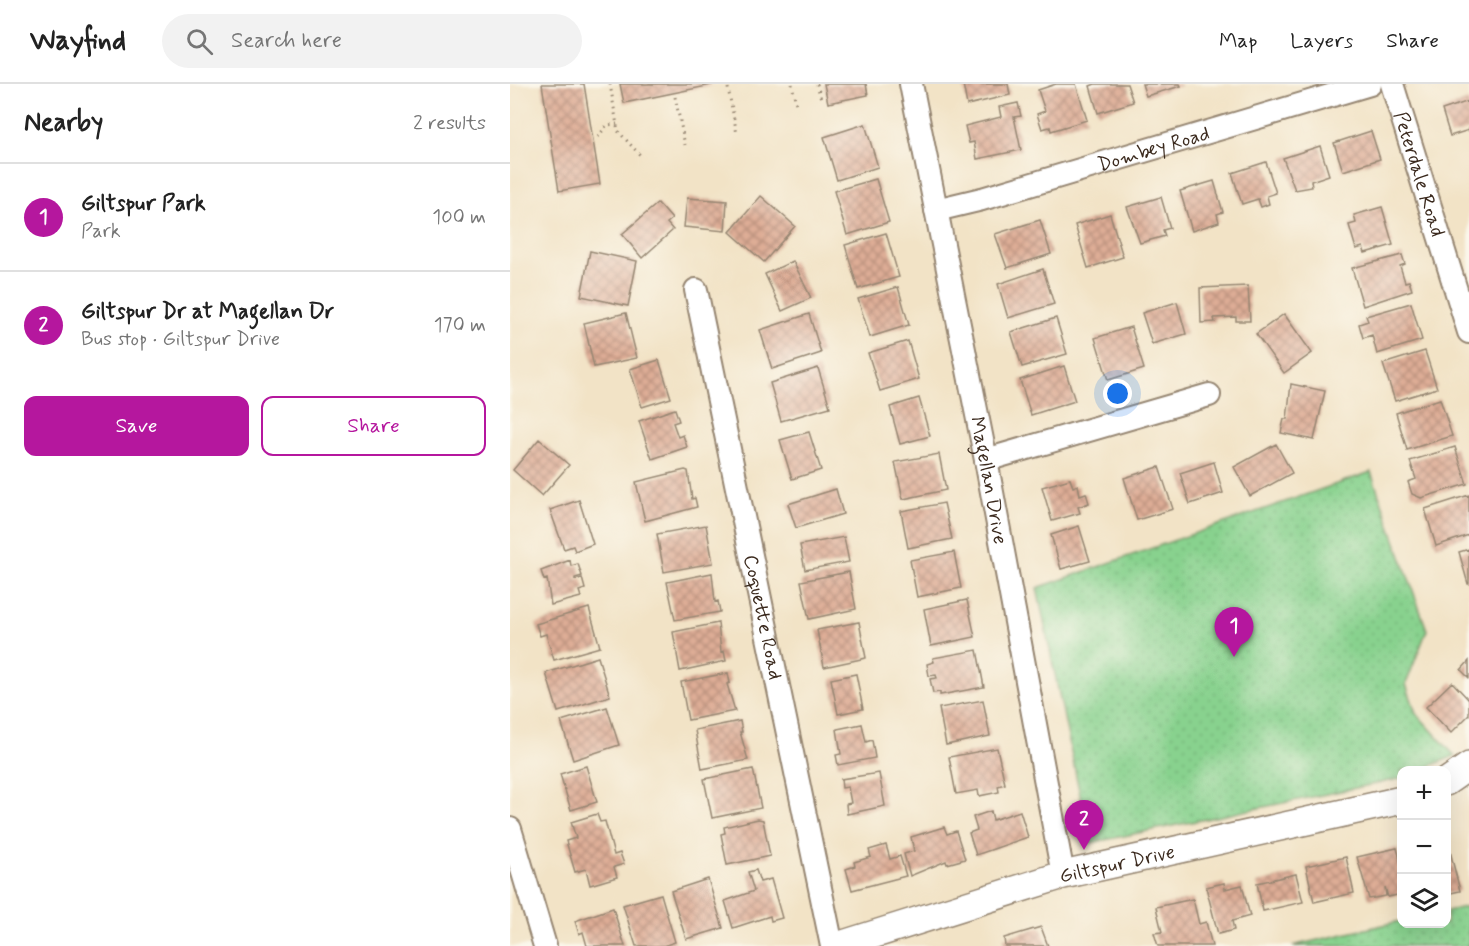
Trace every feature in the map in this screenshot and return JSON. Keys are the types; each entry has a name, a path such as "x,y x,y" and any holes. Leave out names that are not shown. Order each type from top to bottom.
{"street":[{"name":"Magellan Drive","path":"911,84 986,460 1064,875"},
{"name":"Dombey Road","path":"936,210 982,199 1370,84"},
{"name":"Peterdale Road","path":"1392,84 1469,332"},
{"name":"Coquette Road","path":"696,290 831,946"},
{"path":"986,460 1209,395"},
{"path":"1451,779 1469,766"},
{"name":"Giltspur Drive","path":"837,946 1064,875 1397,801"},
{"path":"510,829 545,946"}],"path":[{"path":"610,84 618,131 640,155"},
{"path":"792,84 796,104"},
{"path":"818,84 821,99"},
{"path":"728,88 737,134"},
{"path":"675,97 685,145"},
{"path":"598,137 607,125 617,124"}],"green space":[{"path":"1371,472 1427,630 1406,684 1416,713 1455,756 1429,766 1397,766 1397,779 1090,843 1037,588"},
{"path":"1469,906 1469,946 1292,946 1397,922 1397,928 1451,928 1451,910"}],"building":[{"path":"542,84 584,84 600,184 559,191"},
{"path":"620,84 712,84 712,85 624,103"},
{"path":"824,84 866,84 868,95 828,103"},
{"path":"963,84 1008,84 1010,95 967,105"},
{"path":"1056,84 1076,84 1087,120 1051,131 1050,127 1042,129 1037,114 1045,111 1038,90"},
{"path":"1127,84 1133,102 1098,113 1090,86"},
{"path":"1142,84 1180,84 1181,86 1146,96"},
{"path":"1469,101 1469,130 1450,136 1442,110"},
{"path":"1018,103 1021,116 1014,117 1021,150 977,159 974,142 969,143 965,126 1001,117 999,107"},
{"path":"865,124 878,167 837,180 824,137"},
{"path":"1371,131 1380,159 1343,171 1334,143"},
{"path":"1320,146 1329,175 1311,181 1312,187 1295,190 1283,158"},
{"path":"1266,162 1276,193 1267,196 1269,204 1261,207 1258,199 1242,204 1232,173"},
{"path":"876,179 889,222 847,235 834,191"},
{"path":"1214,181 1223,212 1217,214 1219,222 1192,231 1180,191"},
{"path":"761,196 795,226 764,262 730,232"},
{"path":"1161,197 1170,228 1163,230 1165,236 1140,243 1127,207"},
{"path":"687,198 727,201 725,231 684,227"},
{"path":"658,203 672,219 667,223 673,230 642,258 622,234"},
{"path":"1382,207 1393,245 1365,253 1363,247 1356,249 1349,225 1356,223 1354,215"},
{"path":"1110,214 1123,257 1088,268 1075,225"},
{"path":"1040,220 1051,254 1007,268 995,234"},
{"path":"886,233 899,277 858,289 845,245"},
{"path":"590,251 637,261 628,306 581,296"},
{"path":"1402,255 1405,264 1400,266 1405,282 1409,281 1412,290 1363,306 1352,268"},
{"path":"793,261 811,298 782,311 765,274"},
{"path":"1043,269 1054,304 1008,318 998,284"},
{"path":"1248,286 1250,321 1236,321 1236,317 1214,318 1215,322 1201,323 1200,288"},
{"path":"898,287 909,325 870,337 858,299"},
{"path":"1177,302 1186,334 1152,344 1142,313"},
{"path":"1411,303 1422,340 1377,354 1372,335 1363,338 1359,324 1368,321 1366,316"},
{"path":"626,313 637,358 594,367 584,323"},
{"path":"809,314 821,353 772,369 760,330"},
{"path":"1284,314 1312,353 1284,373 1256,334"},
{"path":"1056,318 1067,354 1022,367 1011,332"},
{"path":"1131,327 1144,369 1108,380 1095,338"},
{"path":"908,341 919,379 880,391 868,353"},
{"path":"1425,351 1437,388 1395,401 1383,364"},
{"path":"659,360 671,398 642,407 630,369"},
{"path":"1064,366 1075,401 1031,415 1020,380"},
{"path":"818,368 830,407 781,421 770,383"},
{"path":"1291,384 1325,391 1314,440 1281,433 1284,419 1287,419"},
{"path":"919,398 930,436 900,444 890,407"},
{"path":"1440,399 1452,436 1407,450 1396,413"},
{"path":"675,409 679,421 673,423 678,437 683,435 687,447 652,459 639,421"},
{"path":"809,432 821,470 792,479 780,440"},
{"path":"539,439 569,465 542,496 513,470"},
{"path":"1276,444 1292,473 1250,496 1234,467"},
{"path":"1455,447 1467,484 1421,498 1412,494 1408,482 1416,479 1410,461"},
{"path":"939,454 946,490 903,499 895,462"},
{"path":"1214,462 1223,493 1190,504 1180,473"},
{"path":"1159,467 1173,509 1137,520 1124,478"},
{"path":"688,471 692,499 695,498 697,507 645,521 636,482"},
{"path":"1070,479 1073,487 1078,485 1080,495 1086,493 1089,503 1078,507 1080,513 1052,521 1042,487"},
{"path":"836,489 843,514 796,528 788,504"},
{"path":"1469,495 1469,535 1436,546 1425,509"},
{"path":"579,500 593,544 575,551 573,546 564,549 550,510"},
{"path":"944,503 952,539 908,548 901,511"},
{"path":"706,525 713,563 664,572 657,534"},
{"path":"1079,526 1090,561 1061,569 1051,535"},
{"path":"844,537 849,562 805,570 800,545"},
{"path":"1469,549 1469,584 1468,584 1459,552"},
{"path":"954,552 961,588 917,597 910,560"},
{"path":"570,560 571,566 578,564 582,576 575,580 582,578 585,589 579,591 581,597 551,605 547,579 544,580 541,571"},
{"path":"849,572 856,609 809,619 801,581"},
{"path":"712,573 715,602 718,601 720,612 675,620 667,582"},
{"path":"967,600 975,637 931,646 924,609"},
{"path":"589,608 600,647 554,660 546,634 540,636 536,624"},
{"path":"859,622 866,658 824,667 817,630"},
{"path":"718,623 721,652 724,651 726,661 680,671 673,632"},
{"path":"977,650 984,687 940,695 940,692 933,693 930,679 937,678 936,675 929,676 927,664 934,662 933,658"},
{"path":"598,657 610,696 558,712 546,673"},
{"path":"1469,661 1469,678 1461,670"},
{"path":"728,673 730,683 727,684 735,711 688,720 681,682"},
{"path":"856,674 863,709 838,714 831,679"},
{"path":"1452,682 1469,700 1469,715 1451,733 1426,707"},
{"path":"983,700 990,736 946,745 939,708"},
{"path":"607,707 619,745 573,760 561,721"},
{"path":"740,721 742,732 740,732 748,760 702,769 695,730"},
{"path":"862,724 866,742 872,740 875,758 838,765 836,755 841,754 837,729"},
{"path":"997,748 1005,784 998,786 999,792 979,796 978,790 956,794 949,757"},
{"path":"586,766 597,802 571,810 560,774"},
{"path":"753,769 761,808 712,818 704,779"},
{"path":"879,773 885,806 847,814 846,804 851,803 848,787 842,788 841,779"},
{"path":"991,811 993,820 1020,811 1028,837 976,855 969,833 977,830 973,817"},
{"path":"597,814 600,822 605,821 614,855 620,853 624,864 614,867 617,877 590,885 586,869 575,872 566,841 576,838 571,822"},
{"path":"758,819 763,820 770,856 727,865 721,834 725,833 724,827"},
{"path":"944,827 947,834 956,831 965,859 947,864 946,861 910,876 904,854 914,851 911,837"},
{"path":"886,845 890,859 900,856 906,876 852,890 846,869 855,866 854,862 871,857 869,850"},
{"path":"1397,848 1397,895 1388,897 1385,887 1386,896 1369,899 1357,857"},
{"path":"1451,855 1460,891 1451,893"},
{"path":"1346,857 1354,893 1314,902 1306,866"},
{"path":"756,870 760,882 771,879 782,918 771,921 770,916 733,928 725,901 754,891 748,872"},
{"path":"1296,874 1303,902 1263,911 1257,883"},
{"path":"708,879 723,928 686,939 671,891"},
{"path":"1224,883 1225,889 1242,885 1250,916 1232,921 1234,930 1218,934 1206,887"},
{"path":"661,894 675,942 663,946 636,946 623,905"},
{"path":"1193,899 1199,924 1206,922 1212,946 1158,946 1154,933 1162,932 1156,907"},
{"path":"613,908 625,946 587,946 583,932 579,934 575,921"},
{"path":"1041,927 1048,946 1005,946 1004,938"}],"place":[{"name":"Giltspur Park","path":"1234,657"},
{"name":"Giltspur Dr at Magellan Dr","path":"1084,850"}]}
